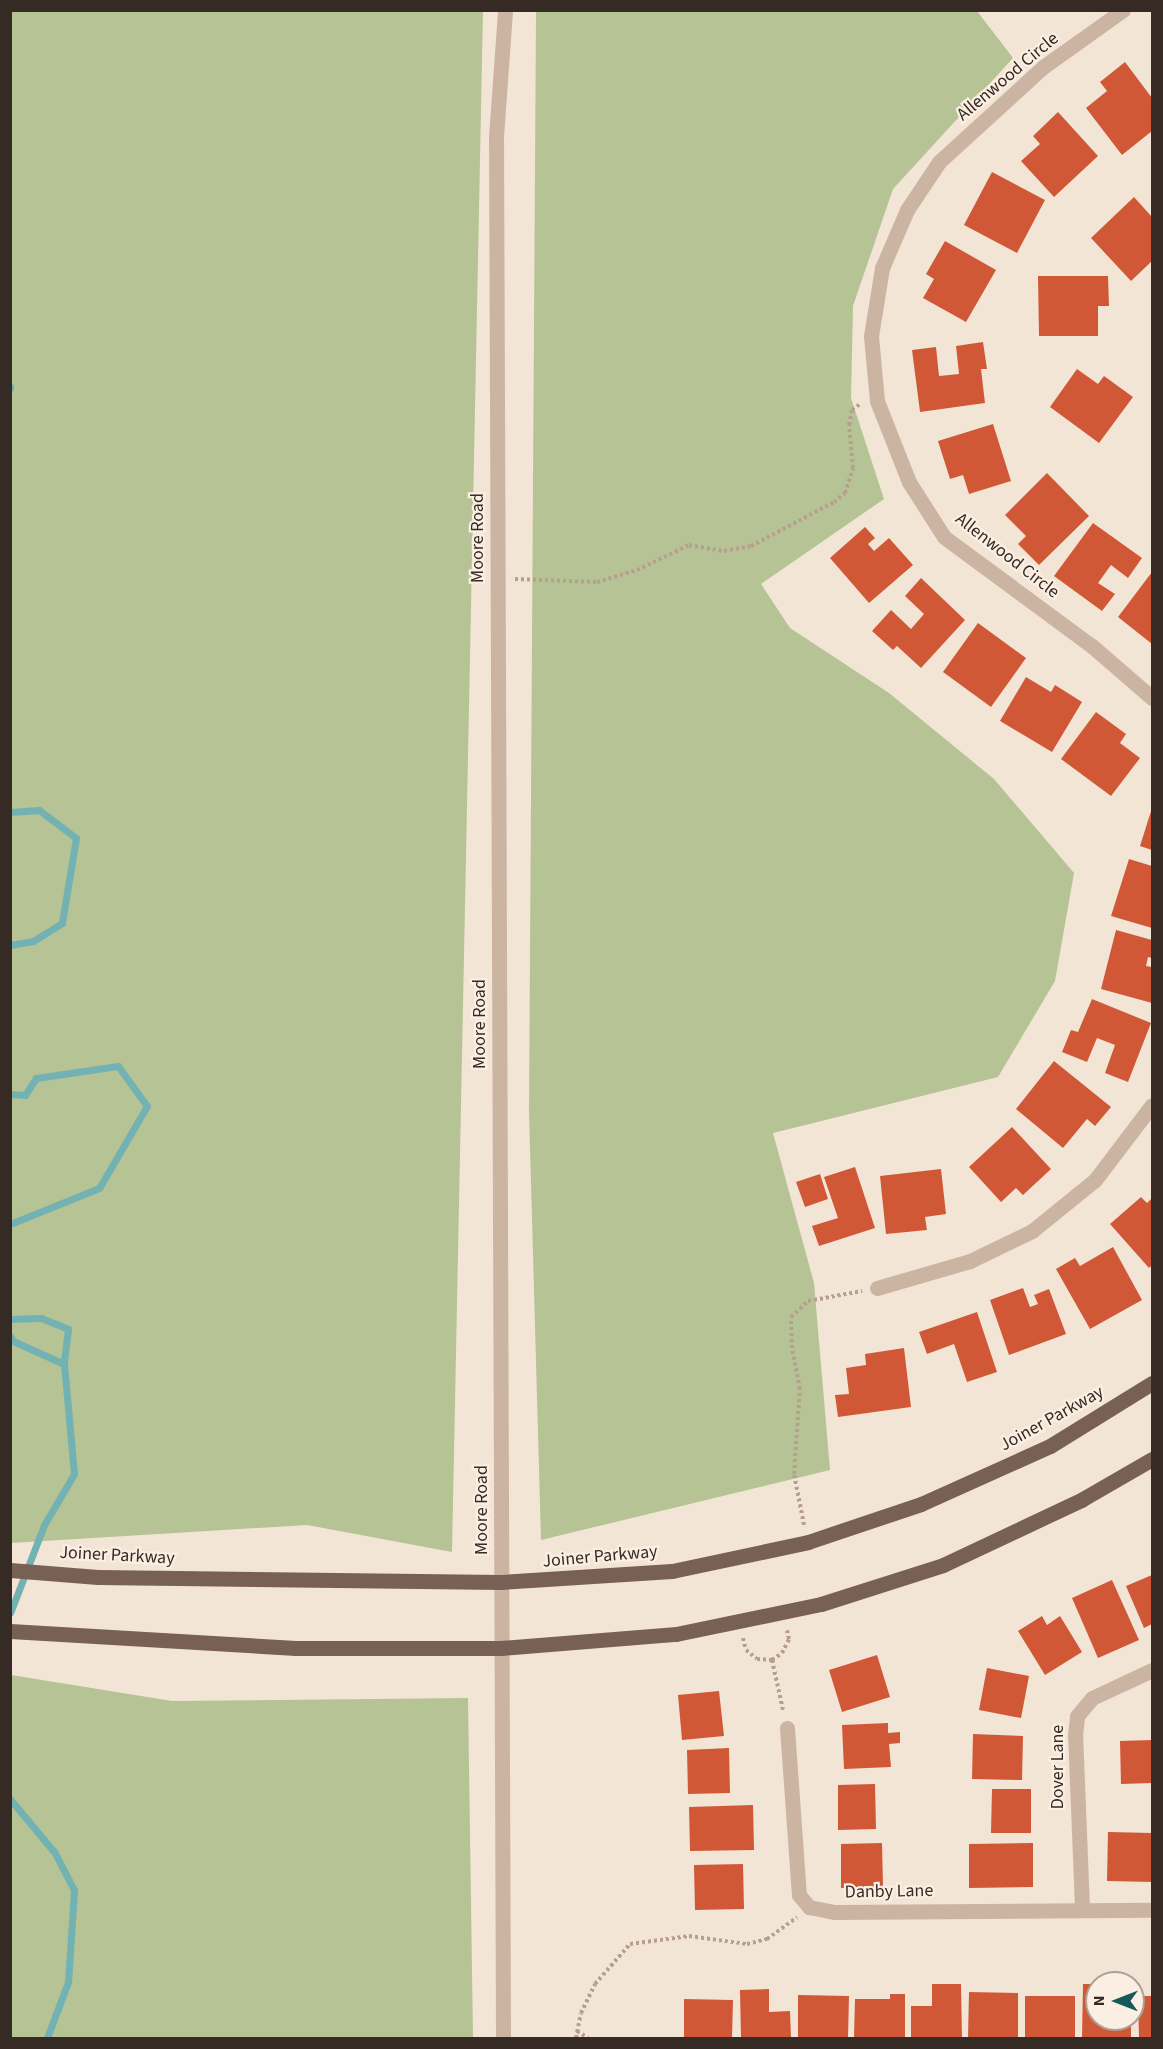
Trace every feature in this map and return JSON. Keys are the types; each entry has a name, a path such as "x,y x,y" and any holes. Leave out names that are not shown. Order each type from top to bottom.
{"main road":[{"name":"Joiner Parkway","path":"10,1569 98,1577 501,1582 672,1571 808,1542 860,1527 983,1478 1050,1446 1152,1383"},
{"path":"10,1631 80,1637 295,1648 501,1648 623,1640 738,1623 782,1613 943,1565 1081,1500 1152,1459"}],"street":[{"name":"Moore Road","path":"503,2038 496,137 505,10"},
{"name":"Allenwood Circle","path":"1123,10 1043,68 948,154 907,210 880,279 871,336 877,401 909,482 944,537 1092,645 1152,698"},
{"path":"877,1288 970,1261 1032,1231 1095,1180 1152,1105"},
{"name":"Dover Lane","path":"1082,1907 1075,1736 1077,1716 1092,1698 1152,1670"},
{"path":"787,1728 799,1895 809,1907"},
{"name":"Danby Lane","path":"809,1907 834,1912 1082,1907 1152,1910"}],"path":[{"path":"498,579 597,582 637,570 689,545 724,550 751,546 834,502 845,493 853,468 849,425 852,410 877,401"},
{"path":"808,1542 794,1474 800,1389 792,1348 792,1317 808,1301 877,1288"},
{"path":"738,1623 746,1650 757,1659 772,1660 783,1653 789,1639 782,1613"},
{"path":"772,1660 787,1728"},
{"path":"576,2038 595,1984 630,1944 647,1939 689,1936 747,1944 767,1939 809,1907"},
{"path":"577,2031 588,2038"}],"green space":[{"path":"11,10 483,11 452,1552 307,1525 11,1543"},
{"path":"536,11 977,11 1013,58 893,189 853,306 851,398 884,499 761,584 790,628 889,693 994,779 1074,873 1055,981 998,1077 773,1133 814,1283 830,1470 541,1540 529,1112"},
{"path":"11,1675 172,1701 468,1698 473,2038 11,2038"}],"building":[{"path":"1125,62 1152,98 1152,131 1122,155 1086,108 1107,91 1100,82"},
{"path":"1058,112 1098,156 1054,197 1021,161 1040,144 1033,136"},
{"path":"992,172 1045,200 1017,253 964,225"},
{"path":"1134,197 1152,217 1152,261 1131,281 1091,238"},
{"path":"945,241 996,270 966,322 923,298 934,279 926,274"},
{"path":"1038,276 1108,276 1109,306 1098,306 1098,336 1039,336"},
{"path":"983,342 987,369 981,369 985,403 920,412 912,350 936,347 939,376 959,374 956,346"},
{"path":"1077,369 1098,384 1104,376 1133,397 1099,443 1050,407"},
{"path":"993,424 1011,481 969,494 963,475 950,479 938,441"},
{"path":"1047,473 1089,516 1039,565 1018,544 1026,536 1005,515"},
{"path":"1093,523 1142,558 1128,578 1111,565 1098,583 1115,594 1102,611 1054,576"},
{"path":"865,527 875,538 868,544 874,551 889,538 913,565 869,603 830,558"},
{"path":"1152,572 1152,644 1118,617"},
{"path":"921,578 965,620 921,668 897,646 893,650 872,631 891,610 911,629 924,614 905,596"},
{"path":"978,623 1026,658 991,707 943,672"},
{"path":"1026,677 1051,692 1055,685 1082,702 1052,752 1000,721"},
{"path":"1096,712 1126,734 1120,743 1140,758 1111,796 1061,759"},
{"path":"1152,808 1152,850 1140,846"},
{"path":"1129,859 1152,866 1152,928 1111,916"},
{"path":"1116,930 1152,940 1152,958 1148,957 1146,966 1152,967 1152,1003 1101,989"},
{"path":"1092,999 1151,1023 1128,1082 1105,1073 1115,1045 1097,1038 1087,1062 1062,1052 1071,1030 1078,1032"},
{"path":"1054,1061 1111,1107 1095,1126 1087,1119 1063,1148 1016,1109"},
{"path":"1012,1127 1051,1169 1023,1195 1016,1188 1001,1202 969,1167"},
{"path":"855,1167 875,1228 819,1246 812,1226 838,1218 824,1177"},
{"path":"941,1169 946,1214 925,1217 927,1230 886,1234 880,1176"},
{"path":"820,1174 828,1199 805,1207 796,1182"},
{"path":"1141,1197 1147,1203 1152,1198 1152,1265 1149,1268 1110,1224"},
{"path":"1113,1247 1142,1300 1090,1329 1056,1269 1075,1258 1080,1266"},
{"path":"1023,1288 1030,1307 1038,1304 1034,1295 1049,1289 1066,1334 1009,1355 990,1300"},
{"path":"977,1312 997,1372 967,1382 954,1344 927,1354 919,1332"},
{"path":"904,1348 911,1407 838,1417 835,1395 849,1394 846,1368 866,1365 865,1354"},
{"path":"1152,1575 1152,1624 1144,1628 1126,1586"},
{"path":"1112,1580 1139,1640 1098,1658 1072,1598"},
{"path":"1042,1616 1047,1625 1060,1616 1082,1652 1045,1675 1018,1631"},
{"path":"877,1655 890,1697 842,1712 829,1670"},
{"path":"987,1668 1029,1676 1021,1718 979,1710"},
{"path":"719,1691 724,1736 682,1740 678,1695"},
{"path":"888,1723 888,1733 900,1732 900,1743 889,1744 891,1767 844,1769 842,1725"},
{"path":"973,1734 1023,1736 1022,1780 972,1779"},
{"path":"1152,1740 1152,1783 1121,1784 1120,1741"},
{"path":"729,1748 730,1793 688,1794 687,1750"},
{"path":"875,1784 876,1829 838,1830 838,1785"},
{"path":"992,1789 1031,1789 1031,1833 991,1833"},
{"path":"753,1805 754,1850 690,1851 689,1807"},
{"path":"1108,1832 1152,1833 1152,1882 1107,1881"},
{"path":"882,1843 883,1887 841,1888 841,1844"},
{"path":"1033,1843 1033,1887 969,1888 969,1844"},
{"path":"743,1864 744,1909 695,1910 694,1865"},
{"path":"932,1984 961,1984 962,2038 911,2038 911,2006 932,2006"},
{"path":"1083,1984 1085,1984 1085,2031 1131,2031 1131,2038 1082,2038"},
{"path":"769,1989 769,2012 790,2011 791,2038 741,2038 740,1990"},
{"path":"969,1992 1018,1993 1018,2038 968,2038"},
{"path":"890,1994 905,1994 905,2038 854,2038 855,1999 890,1999"},
{"path":"798,1995 849,1996 848,2038 798,2038"},
{"path":"1025,1996 1075,1996 1075,2038 1025,2038"},
{"path":"1145,1996 1152,1996 1152,2038 1139,2038 1139,2031 1145,2031"},
{"path":"684,1999 733,2000 732,2038 684,2038"}],"waterway":[{"path":"10,812 39,810 76,838 62,923 33,941 10,945"},
{"path":"10,1094 25,1095 36,1078 118,1066 147,1106 99,1188 10,1224"},
{"path":"10,1319 41,1318 68,1329 64,1364"},
{"path":"10,1336 13,1341 64,1364 74,1474 44,1525 10,1613"},
{"path":"10,1799 55,1853 74,1890 68,1982 47,2038"}]}
